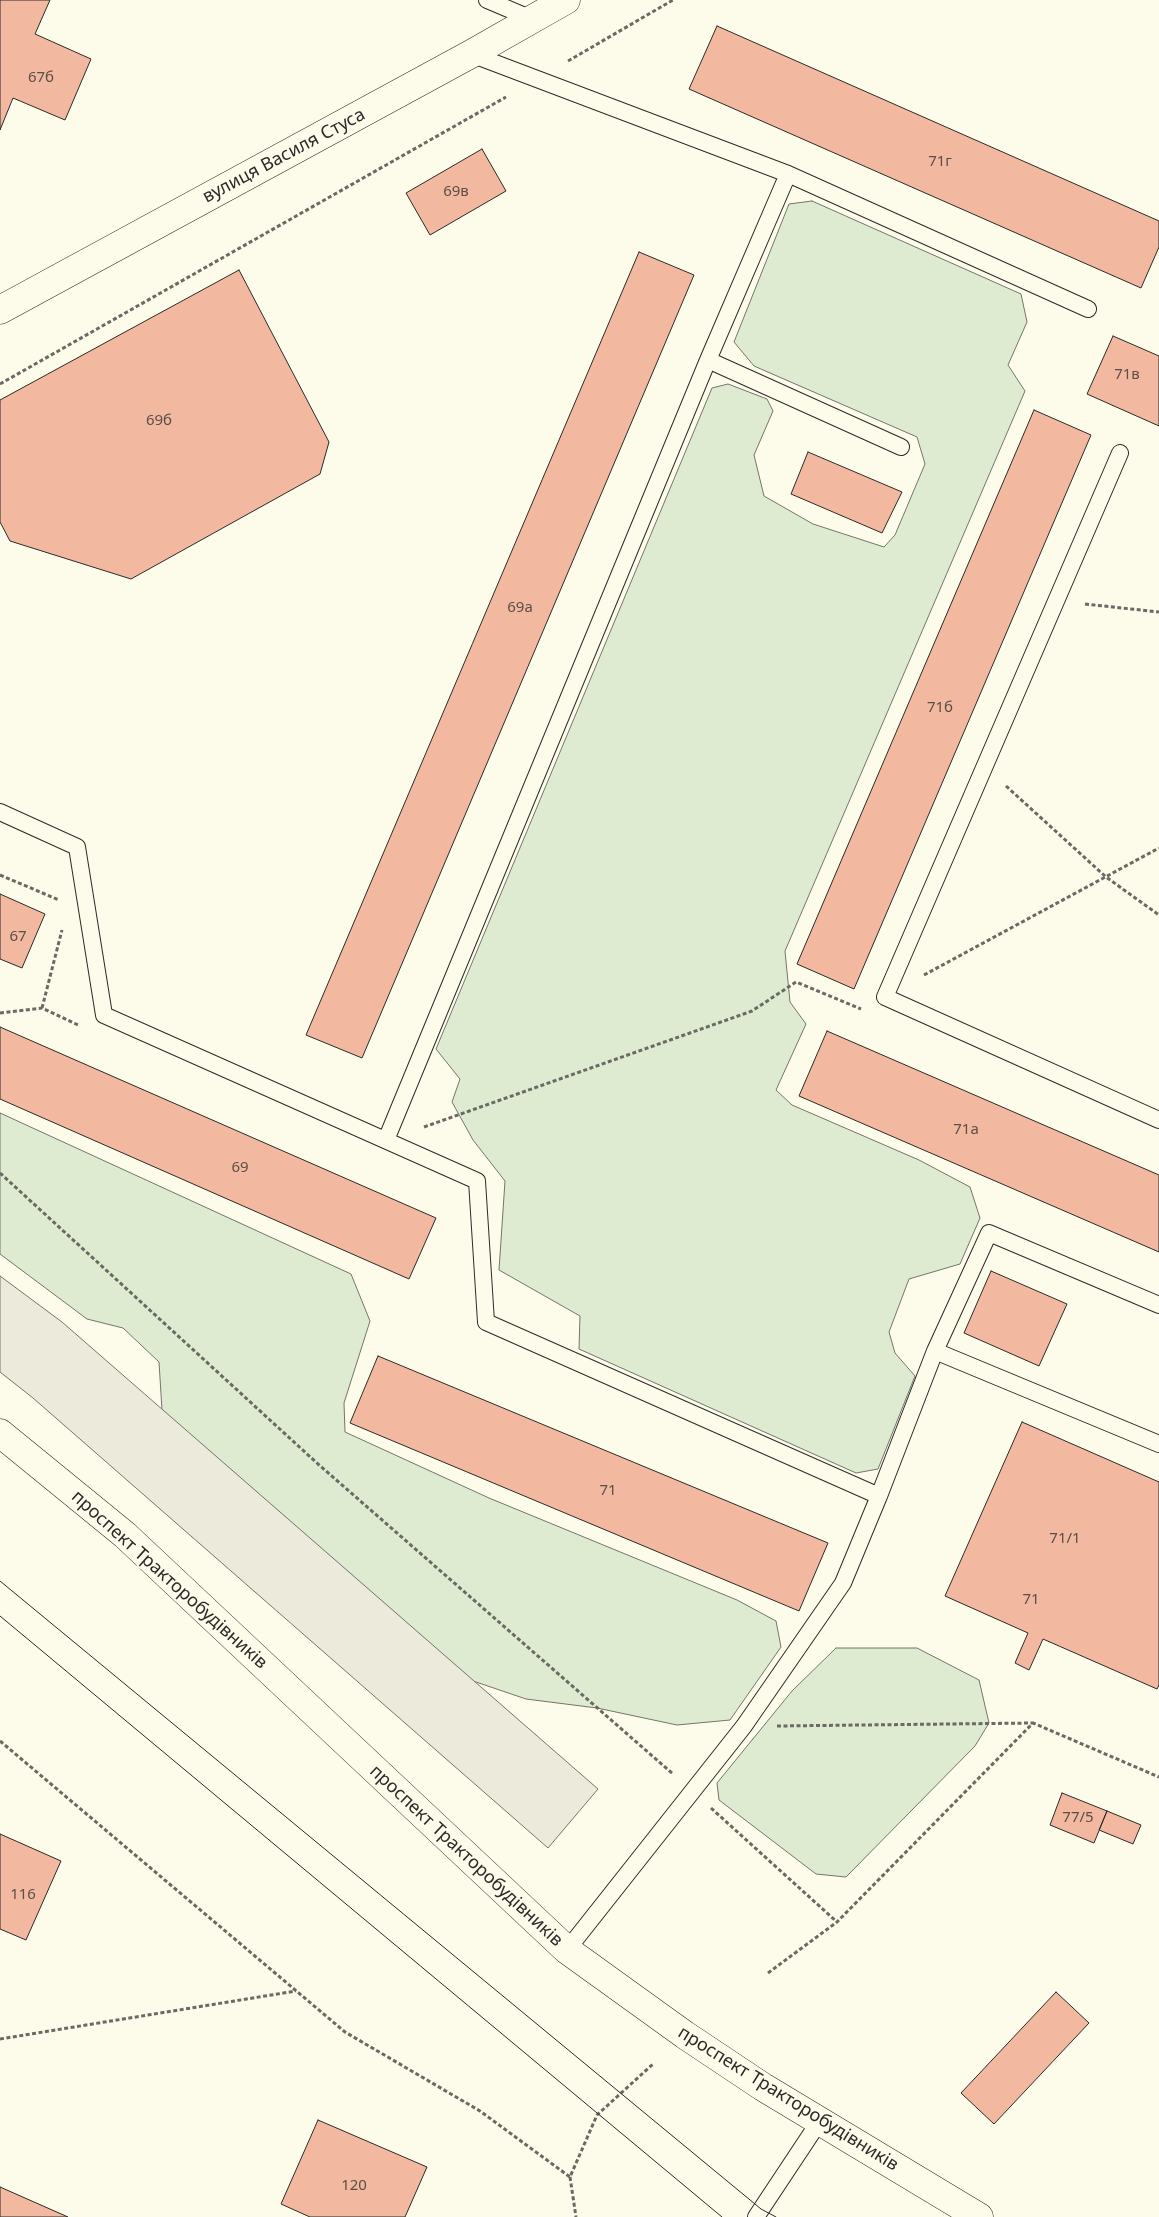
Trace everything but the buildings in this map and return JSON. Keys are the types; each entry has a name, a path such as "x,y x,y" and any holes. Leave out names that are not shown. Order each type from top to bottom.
{"main road":[{"name":"вулиця Василя Стуса","path":"0,310 471,54 566,0"},
{"name":"проспект Тракторобудівників","path":"0,1432 125,1535 567,1950 685,2035 820,2122 979,2217"}],"lane":[{"path":"487,0 532,19"},
{"path":"471,54 788,174 1088,309"},
{"path":"386,1140 708,360 788,174"},
{"path":"708,360 900,447"},
{"path":"1120,453 885,997 1159,1120"},
{"path":"0,812 77,847 104,1015 477,1181 486,1322 879,1496"},
{"path":"567,1950 744,1726 843,1583 935,1351 989,1233 1159,1305"},
{"path":"935,1351 1159,1444"},
{"path":"756,2217 820,2122"}],"path":[{"path":"0,384 536,80 673,0"},
{"path":"1057,600 1159,612"},
{"path":"985,767 1106,877 1159,915"},
{"path":"386,1140 752,1011 796,982 860,1009 1159,848"},
{"path":"0,875 60,901"},
{"path":"42,1008 64,923"},
{"path":"0,1173 318,1464 692,1791 837,1922"},
{"path":"744,1726 1033,1723 1159,1777"},
{"path":"768,1973 837,1922 1033,1723"},
{"path":"0,1741 345,2032 480,2111 570,2177"},
{"path":"0,2039 296,1991"},
{"path":"576,2217 570,2177 597,2114 653,2064"}],"green space":[{"path":"812,201 1021,294 1027,322 1008,365 1025,391 785,951 790,1002 806,1024 776,1090 792,1105 919,1160 970,1187 980,1218 960,1264 909,1279 889,1332 895,1353 915,1376 878,1469 856,1473 579,1349 580,1316 499,1270 505,1181 473,1140 452,1102 460,1079 436,1049 712,388 728,384 767,399 773,411 754,455 764,496 813,524 884,547 895,535 925,464 917,437 754,366 734,342 789,204"},
{"path":"0,1113 351,1274 370,1321 344,1403 345,1432 489,1498 737,1600 776,1621 781,1647 730,1720 677,1725 597,1708 526,1699 473,1681 162,1410 159,1362 123,1328 87,1319 0,1254"},
{"path":"836,1648 917,1648 979,1680 989,1723 975,1746 846,1877 816,1874 719,1800 717,1783 792,1691"}],"shaded area":[{"path":"0,1276 62,1322 598,1789 548,1848 33,1398 0,1372"}],"tram line":[{"path":"0,1581 761,2209 776,2217"},
{"path":"0,1616 722,2217"}]}
